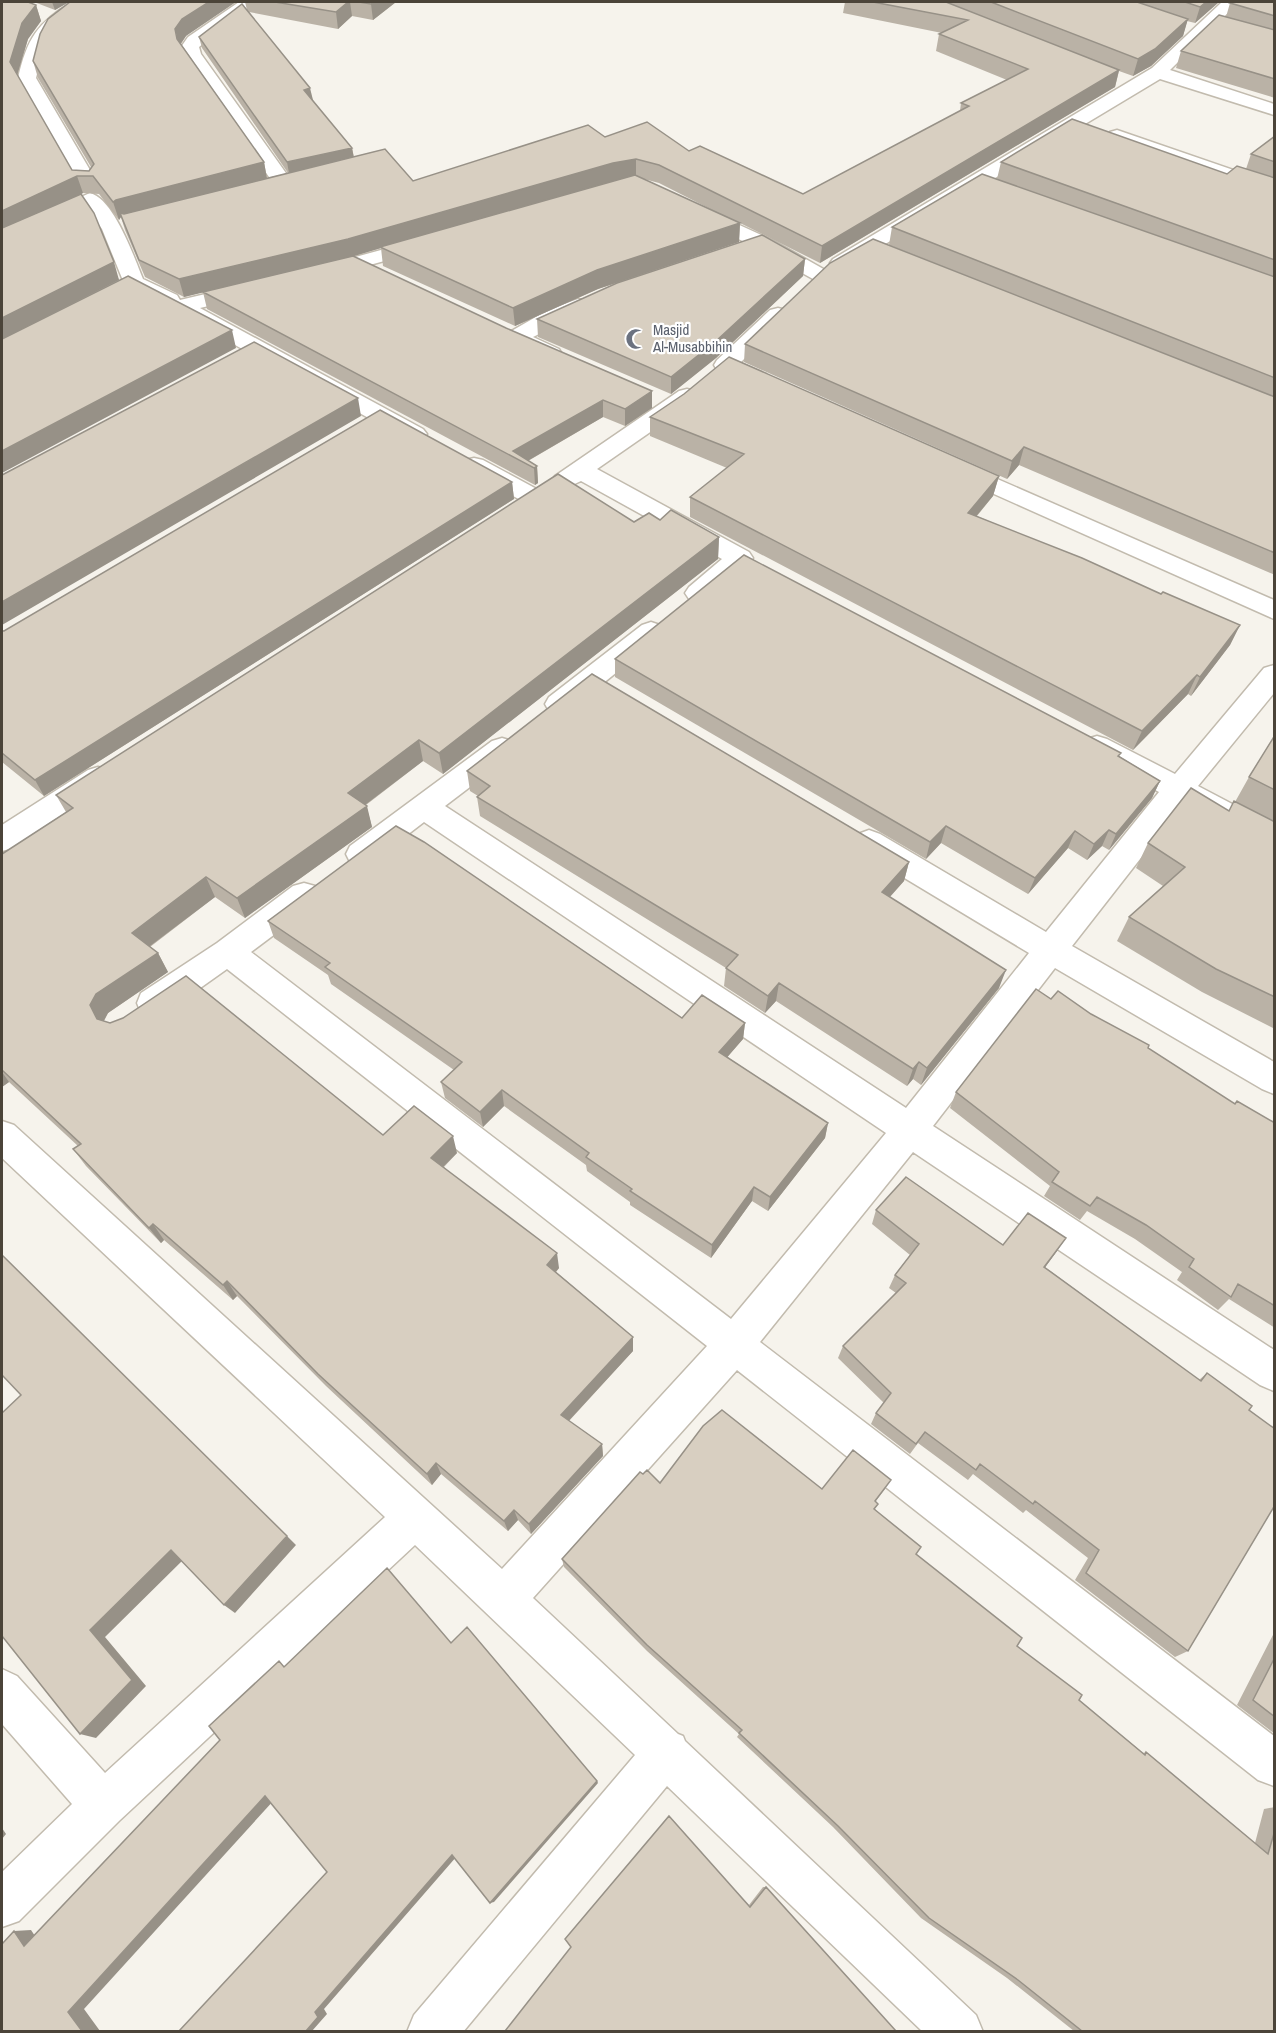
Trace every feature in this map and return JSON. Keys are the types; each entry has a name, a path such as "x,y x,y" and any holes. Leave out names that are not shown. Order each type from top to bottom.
{"street":[{"path":"82,2 55,18 41,33 18,80 87,182"},
{"path":"249,2 194,41 190,47 192,54 283,183"},
{"path":"454,454 525,504 580,470 663,403 725,365 820,275 1158,72 1212,28 1231,2"},
{"path":"35,10 55,18"},
{"path":"1177,25 1212,28"},
{"path":"1158,72 1275,110"},
{"path":"1114,77 1136,86"},
{"path":"1078,122 1275,190"},
{"path":"261,189 304,178"},
{"path":"978,182 1000,190"},
{"path":"2,240 90,199 112,228 134,283 181,306 248,353 372,423 433,444"},
{"path":"682,204 763,243 820,275"},
{"path":"303,277 358,264 449,237"},
{"path":"730,254 763,243"},
{"path":"868,246 890,255"},
{"path":"358,264 390,279"},
{"path":"114,293 134,283"},
{"path":"181,306 270,285"},
{"path":"516,339 556,315 597,299"},
{"path":"495,328 569,362"},
{"path":"725,365 778,388"},
{"path":"936,459 1275,610"},
{"path":"131,1018 228,952 532,725 603,684 675,611 750,563 580,470"},
{"path":"503,1599 735,1343 909,1130 1177,788 1275,675"},
{"path":"1073,734 1275,839"},
{"path":"4,833 121,763"},
{"path":"425,807 1275,1372"},
{"path":"846,829 1049,949 1275,1078"},
{"path":"228,952 1275,1764"},
{"path":"2,1136 667,1752 959,2031"},
{"path":"2,1904 103,1805 415,1517"},
{"path":"2,1691 103,1805"},
{"path":"431,2031 667,1752"}],"building":[{"path":"2,2 28,2 36,5 22,23 10,62 72,170 89,171 94,164 33,61 40,34 48,19 70,2 209,2 182,19 175,29 177,39 264,162 113,202 93,176 77,176 2,211"},
{"path":"275,2 348,2 336,12"},
{"path":"873,2 946,2 1119,70 822,246 659,165 636,159 613,163 348,239 179,279 139,260 120,213 124,214 385,149 413,181 588,125 605,137 647,122 689,151 700,146 803,194 969,106 961,103 1028,69 939,34 968,20"},
{"path":"991,2 1137,2 1188,19 1155,49 1138,59"},
{"path":"1185,2 1206,2 1200,7"},
{"path":"1275,2 1275,16 1230,3"},
{"path":"242,4 310,88 304,90 352,148 287,162 199,37"},
{"path":"1219,15 1275,30 1275,79 1181,51"},
{"path":"1072,119 1227,174 1237,166 1275,178 1275,260 1001,162"},
{"path":"1275,136 1275,162 1251,154"},
{"path":"982,174 1275,277 1275,378 892,227"},
{"path":"635,175 740,223 597,270 513,308 380,247"},
{"path":"81,194 94,213 114,262 2,318 2,228"},
{"path":"762,235 805,259 716,341 671,377 537,319 617,283"},
{"path":"873,239 1275,397 1275,553 1024,447 1012,461 745,344 830,263"},
{"path":"353,256 506,328 652,391 625,409 603,400 513,451 537,466 534,468 203,292"},
{"path":"128,276 232,330 2,451 2,339"},
{"path":"254,342 358,398 2,602 2,475"},
{"path":"729,357 999,476 968,513 1240,625 1200,677 1197,675 1142,731 690,497 744,454 650,417 684,394"},
{"path":"380,410 512,482 35,780 2,753 2,631"},
{"path":"558,474 634,522 649,513 660,520 671,510 719,537 439,753 419,740 348,793 367,806 237,898 206,877 132,933 158,953 96,994 90,1005 97,1019 110,1023 123,1018 186,976 383,1135 414,1106 453,1136 431,1158 557,1253 547,1265 633,1337 561,1415 602,1444 529,1524 514,1510 504,1521 436,1463 427,1474 318,1374 227,1281 223,1285 153,1224 149,1228 73,1149 81,1144 2,1070 2,854 73,808 56,795"},
{"path":"744,555 1121,753 1118,756 1160,781 1116,834 1109,830 1094,844 1075,831 1035,878 946,826 930,842 615,659"},
{"path":"592,674 909,862 882,892 1006,970 927,1068 919,1062 913,1069 779,983 768,996 726,968 738,955 477,797 490,786 467,771"},
{"path":"1275,735 1275,790 1249,777"},
{"path":"1191,788 1229,811 1234,801 1275,822 1275,997 1216,969 1129,917 1185,867 1148,843"},
{"path":"396,826 424,842 682,1018 702,995 745,1023 719,1052 828,1123 770,1197 754,1187 712,1245 630,1191 632,1189 586,1157 589,1153 502,1090 480,1112 441,1082 462,1062 325,967 330,963 268,921"},
{"path":"1036,989 1051,999 1058,991 1091,1014 1149,1045 1148,1048 1235,1104 1237,1101 1275,1123 1275,1306 1238,1284 1231,1297 1189,1267 1194,1259 1146,1225 1097,1197 1090,1206 1052,1182 1059,1172 956,1092"},
{"path":"906,1177 1003,1245 1028,1213 1066,1238 1044,1267 1201,1381 1207,1373 1252,1406 1249,1410 1275,1429 1275,1505 1188,1651 1086,1573 1099,1550 1035,1501 1033,1504 980,1464 976,1470 925,1432 916,1444 876,1413 891,1393 843,1346 906,1283 895,1275 919,1244 876,1210"},
{"path":"2,1255 287,1536 224,1605 171,1550 90,1630 132,1680 80,1734 2,1636 2,1413 21,1395 2,1375"},
{"path":"722,1410 822,1489 853,1450 891,1480 875,1501 878,1504 874,1509 921,1547 916,1554 1022,1638 1017,1646 1082,1695 1079,1700 1145,1755 1146,1752 1268,1854 1275,1830 1275,2031 1082,2031 1018,1980 929,1918 838,1826 739,1733 742,1730 647,1645 562,1559 640,1472 643,1474 647,1470 660,1483 703,1426"},
{"path":"387,1568 451,1643 467,1627 597,1781 490,1903 452,1855 315,2012 318,2017 306,2031 179,2031 327,1872 265,1796 68,2012 82,2031 2,2031 2,1944 14,1931 24,1946 220,1740 209,1726 279,1661 284,1667"},
{"path":"1275,1657 1275,1717 1253,1700"},
{"path":"669,1816 750,1907 766,1887 896,2031 505,2031 571,1947 565,1939"}],"place":[{"name":"Masjid Al-Musabbihin","path":"636,339"}]}
